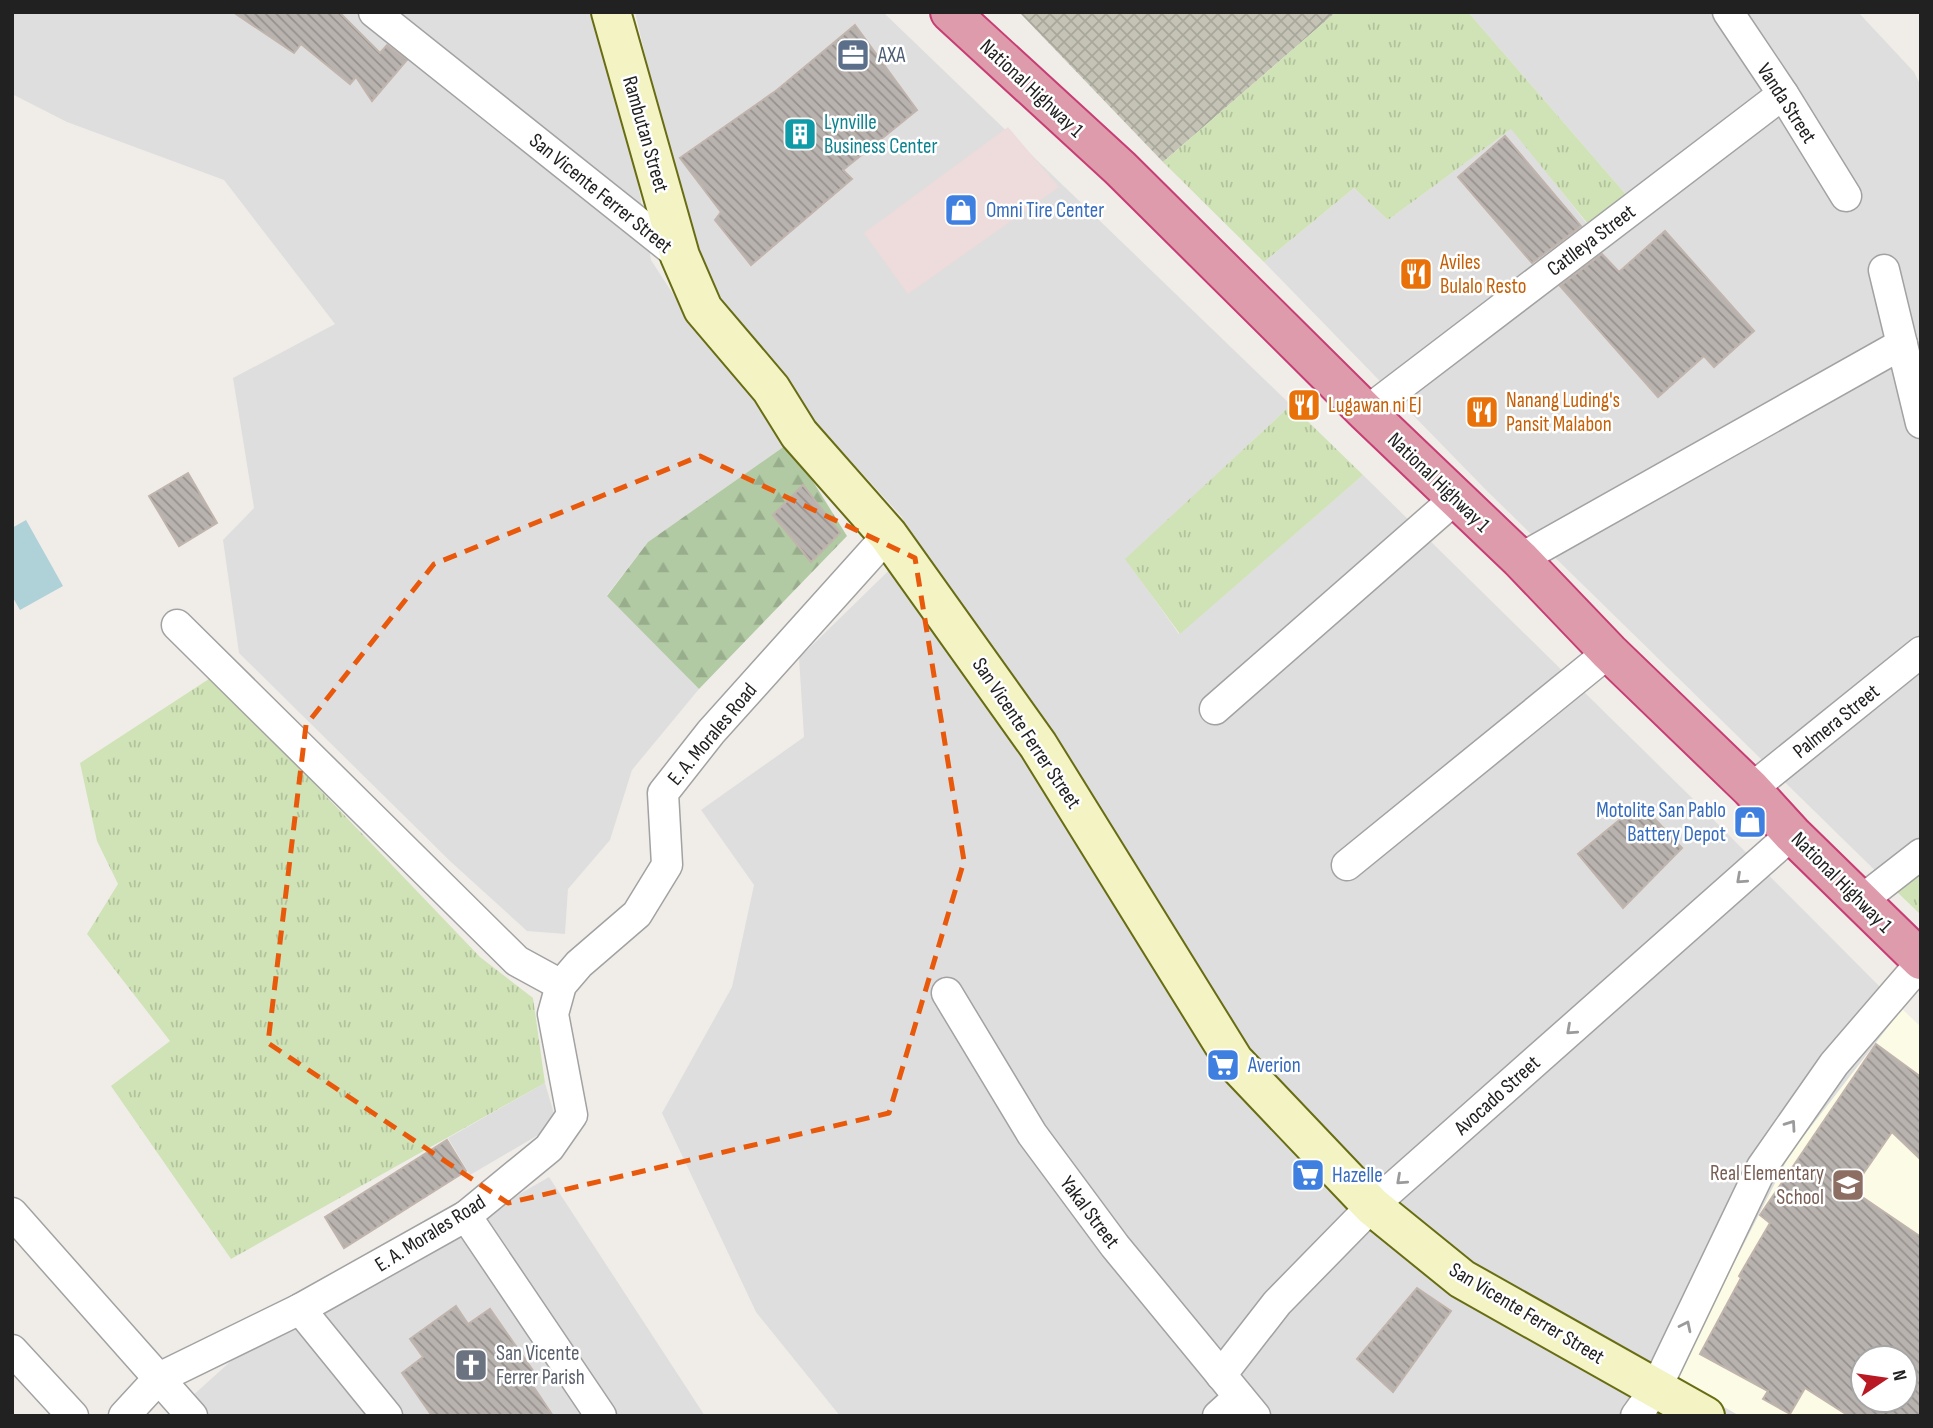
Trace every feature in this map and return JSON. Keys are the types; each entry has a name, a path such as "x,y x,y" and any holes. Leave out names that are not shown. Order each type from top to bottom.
{"highway":[{"name":"National Highway 1","path":"950,12 1120,168 1366,412 1520,559 1609,652 1751,789 1921,962"}],"street":[{"name":"San Vicente Ferrer Street","path":"374,12 680,257 703,309 771,389 799,434 888,536 1038,744 1234,1061 1372,1206 1462,1279 1646,1402 1705,1416"},
{"name":"Rambutan Street","path":"611,12 680,257"},
{"name":"Vanda Street","path":"1728,12 1846,196"},
{"name":"Catlleya Street","path":"1366,412 1783,94"},
{"path":"1884,270 1921,423"},
{"path":"1520,559 1902,344"},
{"path":"1216,709 1456,498"},
{"name":"E. A. Morales Road","path":"159,1378 300,1309 466,1216 549,1148 572,1115 553,1014 561,985 579,964 637,914 667,865 663,793 711,732 888,536"},
{"path":"177,625 517,961 561,985"},
{"path":"1347,864 1609,652"},
{"name":"Palmera Street","path":"1751,789 1921,652"},
{"name":"Avocado Street","path":"1233,1401 1277,1303 1372,1206 1793,834"},
{"path":"1862,900 1921,854"},
{"path":"1646,1402 1762,1167 1835,1064 1921,962"},
{"name":"Yakal Street","path":"947,993 1032,1134 1233,1401"},
{"path":"12,1213 192,1416"},
{"path":"466,1216 601,1416"},
{"path":"300,1309 387,1416"},
{"path":"12,1350 73,1416"},
{"path":"124,1416 159,1378"}],"highlighted area":[{"path":"700,456 915,558 964,861 889,1113 508,1203 268,1043 306,725 434,564"}],"shaded area":[{"path":"12,12 601,12 632,148 651,260 684,311 789,443 648,542 607,595 699,689 632,770 610,840 568,889 565,934 527,931 451,862 239,653 223,540 254,508 233,378 335,324 224,180 67,122 12,94"},
{"path":"635,12 883,12 1291,405 1126,559 1179,634 1363,475 1688,794 1902,1009 1790,1154 1675,1379 1740,1416 840,1416 756,1312 662,1113 732,987 754,885 701,810 804,737 799,658 918,542 901,516 778,381 721,301 699,249 665,141"},
{"path":"1019,12 1336,12 1163,162"},
{"path":"1468,12 1858,12 1914,72 1921,86 1921,870 1895,890 1486,490 1264,262 1354,188 1388,220 1512,128 1591,229 1629,198"},
{"name":"Omni Tire Center","path":"1008,127 1059,187 908,294 864,233"},
{"name":"Real Elementary School","path":"1902,1009 1921,1027 1921,1416 1740,1416 1675,1379 1790,1154"},
{"path":"545,1083 557,1124 470,1175 448,1138"},
{"path":"549,1177 705,1416 170,1416 231,1361"}],"green space":[{"path":"1336,12 1468,12 1629,198 1592,229 1511,129 1388,220 1354,188 1264,262 1163,162"},
{"path":"1291,405 1363,475 1180,634 1125,559"},
{"path":"789,443 847,536 699,689 607,596 648,542"},
{"path":"212,677 480,957 533,998 545,1083 231,1259 111,1086 170,1041 87,934 118,884 97,841 80,763"},
{"path":"1921,870 1921,915 1895,890"}],"water":[{"path":"26,520 63,586 20,610 12,596 12,528"}],"building":[{"path":"233,12 339,12 380,53 387,45 407,60 372,101 356,77 350,84 301,44 294,53"},
{"name":"Lynville Business Center","path":"855,25 917,110 843,170 852,179 751,265 715,220 721,212 680,158 777,90"},
{"path":"1505,136 1581,226 1532,263 1458,177"},
{"path":"1665,231 1754,331 1714,367 1704,356 1658,397 1560,286 1602,254 1619,272"},
{"path":"188,473 217,523 179,546 149,496"},
{"path":"803,485 840,533 811,562 773,515"},
{"path":"1640,803 1682,848 1623,908 1578,854"},
{"name":"Real Elementary School","path":"1876,1044 1921,1077 1921,1160 1892,1132 1852,1190 1921,1237 1921,1416 1849,1416 1805,1388 1790,1414 1763,1399 1768,1391 1700,1354 1741,1278 1739,1276 1770,1223 1760,1215"},
{"path":"447,1140 466,1171 344,1248 325,1217"},
{"path":"1417,1288 1451,1311 1393,1392 1357,1359"},
{"name":"San Vicente Ferrer Parish","path":"456,1306 468,1324 490,1309 534,1372 527,1377 553,1416 432,1416 402,1373 423,1357 410,1339"}],"place":[{"name":"AXA","path":"853,55"},
{"name":"Lynville Business Center","path":"800,134"},
{"name":"Omni Tire Center","path":"961,210"},
{"name":"Aviles Bulalo Resto","path":"1416,274"},
{"name":"Lugawan ni EJ","path":"1304,405"},
{"name":"Nanang Luding's Pansit Malabon","path":"1482,412"},
{"name":"Motolite San Pablo Battery Depot","path":"1750,822"},
{"name":"Averion","path":"1223,1065"},
{"name":"Hazelle","path":"1308,1175"},
{"name":"Real Elementary School","path":"1848,1185"},
{"name":"San Vicente Ferrer Parish","path":"471,1365"}]}
